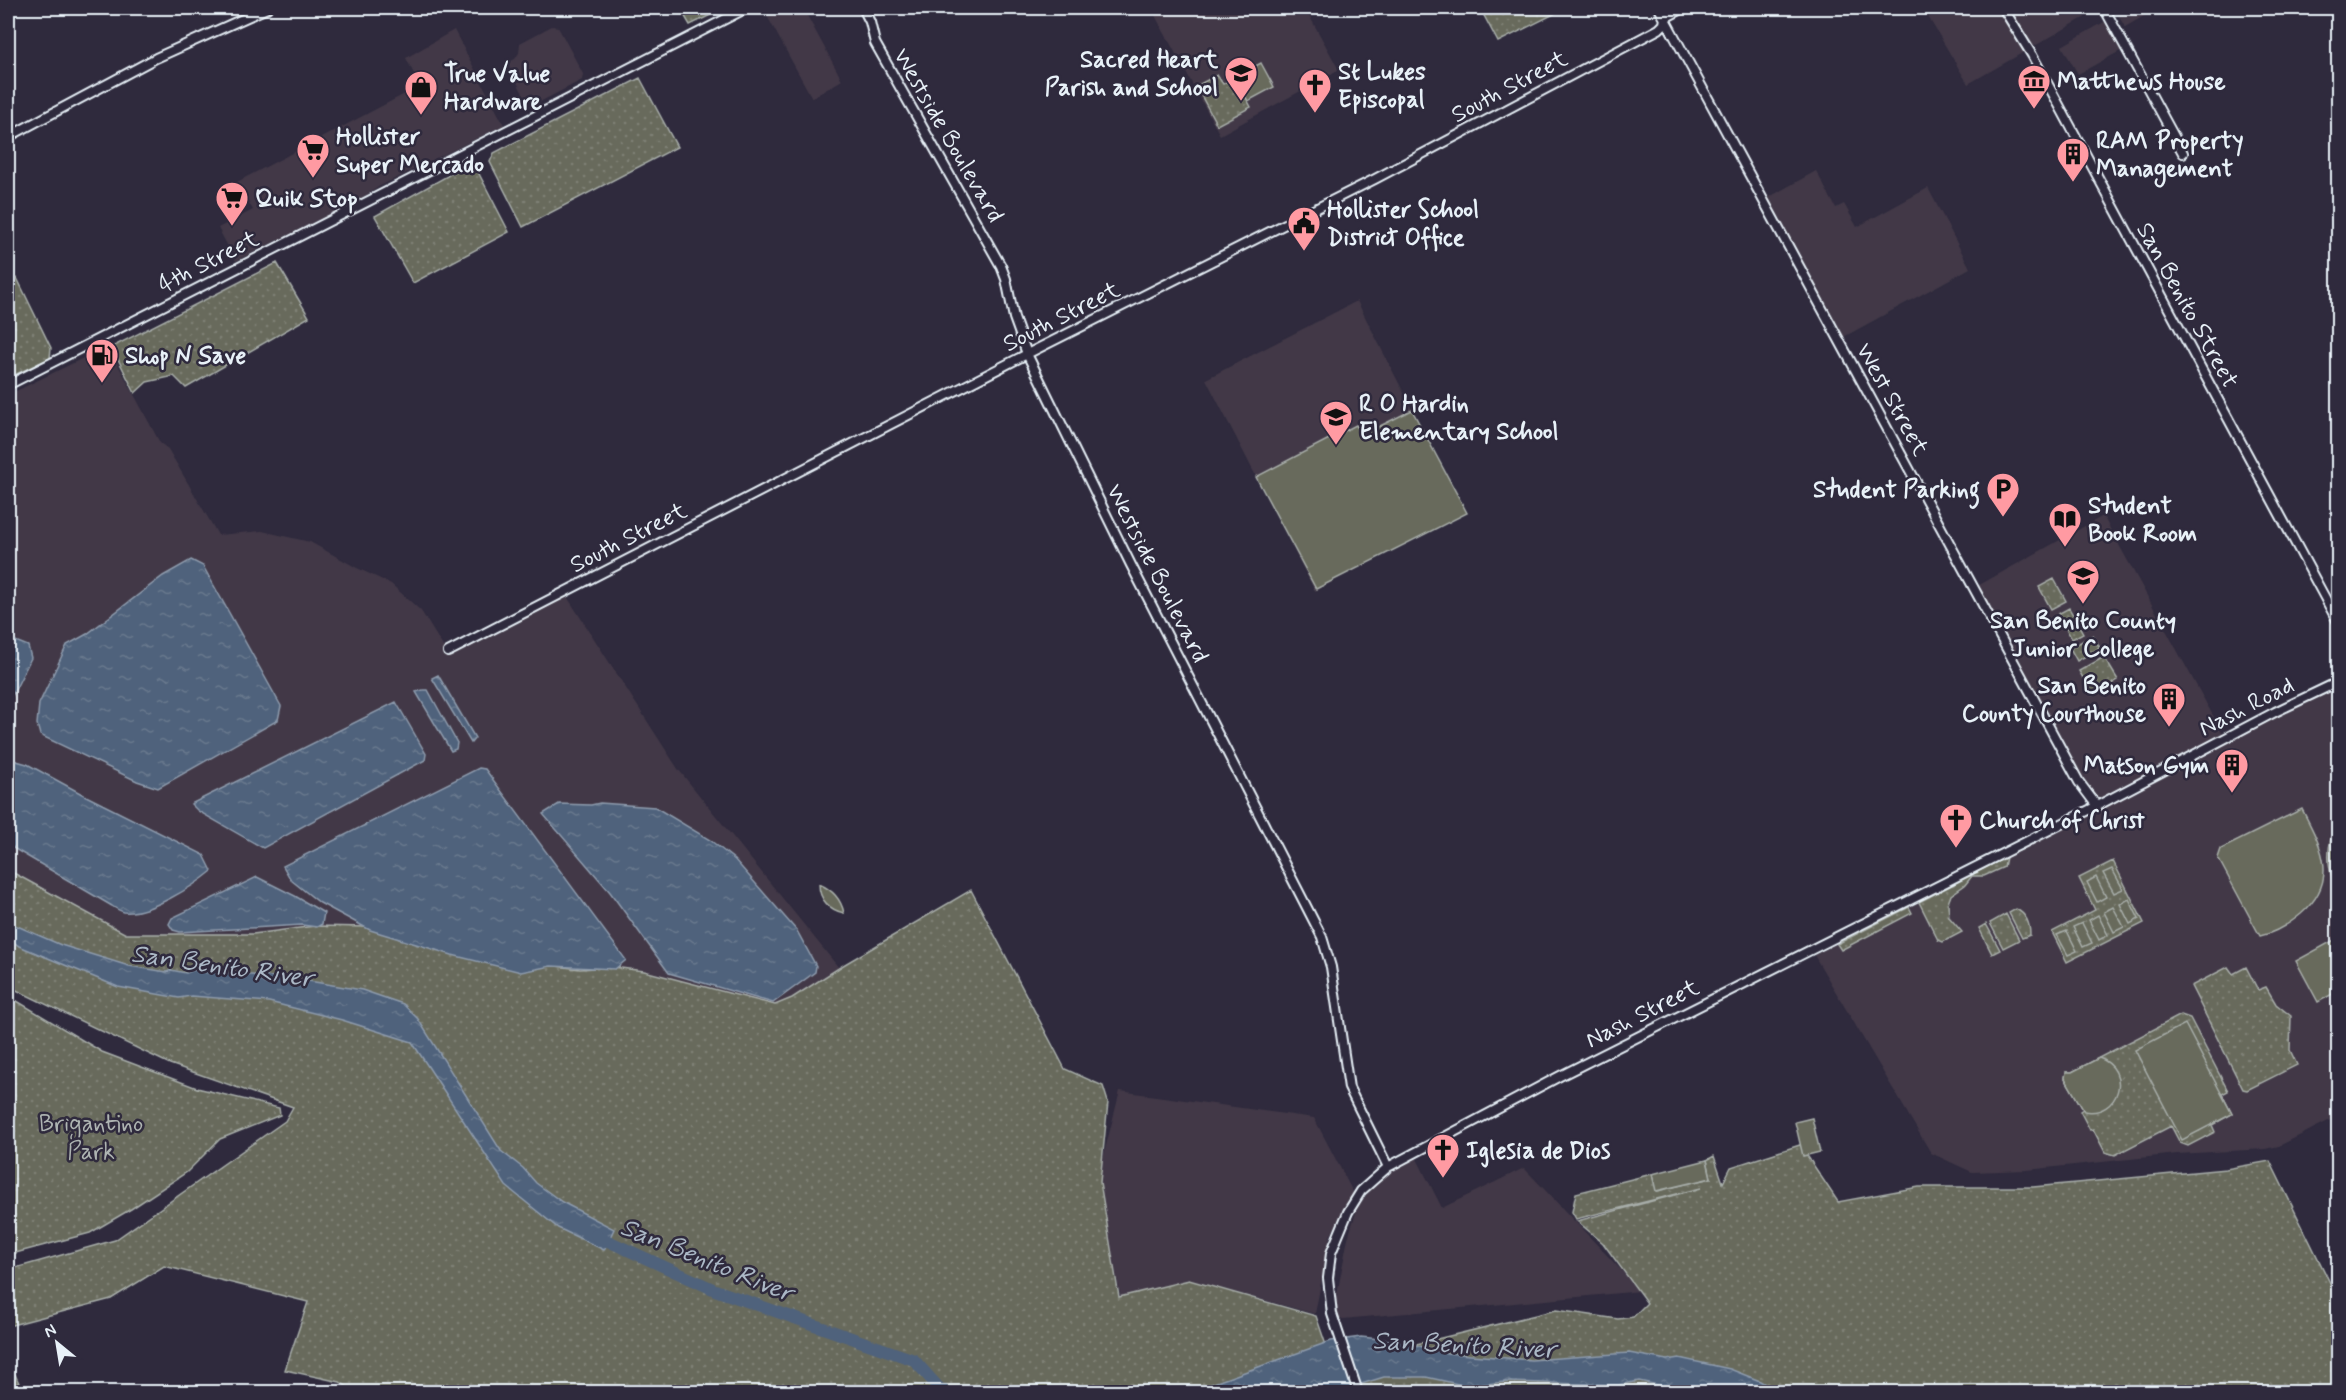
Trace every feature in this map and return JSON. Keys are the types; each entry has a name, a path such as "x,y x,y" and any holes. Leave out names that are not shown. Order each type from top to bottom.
{"street":[{"path":"8,137 156,58 267,8"},
{"name":"4th Street","path":"8,385 747,8"},
{"name":"Westside Boulevard","path":"863,8 870,22 875,43 1001,266 1014,318 1027,354 1131,565 1322,937 1331,967 1349,1088 1388,1167"},
{"name":"West Street","path":"1659,8 2079,782 2097,806"},
{"name":"South Street","path":"448,652 1027,354 1376,178 1659,29 1664,24 1665,18 1684,8"},
{"name":"San Benito Street","path":"2003,8 2032,55 2338,622"},
{"path":"2104,8 2183,153"},
{"name":"Nash Road","path":"1948,881 2275,712 2338,682"},
{"name":"Nash Street","path":"1358,1392 1332,1314 1328,1278 1331,1253 1348,1212 1361,1191 1388,1167 1560,1076 1948,881"}],"shaded area":[{"path":"777,8 803,8 842,80 812,98 766,14"},
{"name":"Sacred Heart Parish and School","path":"1151,8 1305,8 1339,70 1220,135"},
{"path":"1923,8 2101,8 1968,84"},
{"path":"2133,8 2145,8 2149,13 2125,27 2118,15"},
{"path":"2106,21 2122,50 2078,74 2062,46"},
{"path":"552,26 558,27 583,74 582,80 530,107 507,63 515,59 519,53 520,43"},
{"path":"454,30 504,125 236,261 218,228 253,210 237,182 420,86 406,58"},
{"path":"1816,171 1836,208 1844,204 1857,227 1928,188 1970,268 1838,340 1764,200"},
{"name":"R O Hardin Elementary School","path":"1357,301 1465,513 1315,591 1206,379"},
{"path":"108,346 160,443 168,449 218,535 262,531 310,542 391,584 421,611 447,653 564,592 678,769 847,978 788,1015 128,935 8,870 8,395"},
{"path":"2103,516 2227,741 2338,686 2338,1116 2279,1146 2265,1149 2177,1154 2027,1170 1972,1172 1931,1153 1814,955 2094,809 1974,588"},
{"path":"1120,1091 1314,1118 1355,1196 1330,1236 1315,1314 1190,1280 1121,1299 1097,1181"},
{"path":"1416,1157 1442,1208 1524,1168 1641,1291 1332,1320 1348,1238 1358,1206 1374,1185 1399,1166"}],"green space":[{"path":"680,8 725,8 690,25"},
{"path":"1480,8 1566,8 1498,42"},
{"path":"1261,63 1274,87 1248,101 1235,77"},
{"path":"1217,75 1223,84 1235,77 1251,107 1217,125 1196,86"},
{"path":"640,78 677,147 523,227 490,162 494,153"},
{"path":"467,165 476,168 509,232 413,283 375,216"},
{"path":"277,263 309,317 186,388 174,376 147,382 135,393 112,347"},
{"path":"17,278 51,348 50,358 8,378 8,283"},
{"path":"1412,410 1467,513 1316,589 1256,477 1356,425 1362,435"},
{"path":"2054,579 2066,601 2051,609 2039,587"},
{"path":"2069,608 2083,633 2072,639 2058,614"},
{"path":"2093,635 2100,648 2077,661 2070,648"},
{"path":"2104,657 2118,680 2093,695 2079,671"},
{"path":"2302,809 2316,837 2324,863 2324,876 2320,889 2313,901 2296,918 2287,925 2260,936 2218,858 2221,849"},
{"path":"2338,822 2338,887 2335,886 2332,878 2329,846"},
{"path":"2006,857 2004,867 1984,876 1972,876 1965,885 1951,895 1948,903 1949,917 1962,932 1943,942 1938,940 1919,902"},
{"path":"2113,861 2144,923 2067,962 2052,932 2095,910 2079,878"},
{"path":"2112,869 2123,889 2114,893 2103,873"},
{"path":"8,870 126,934 253,934 315,926 367,927 506,960 580,969 613,967 644,971 775,1005 792,998 971,890 1065,1069 1103,1086 1108,1102 1100,1182 1119,1297 1189,1280 1316,1316 1342,1392 355,1392 340,1382 285,1370 308,1302 164,1266 111,1299 8,1326 8,1270 115,1240 285,1121 293,1107 170,1064 8,986"},
{"path":"2096,877 2106,897 2097,902 2087,882"},
{"path":"819,884 836,896 844,913 826,903 821,895"},
{"path":"2129,899 2139,919 2130,924 2120,904"},
{"path":"1909,907 1912,913 1841,950 1837,944"},
{"path":"2113,907 2124,927 2114,932 2104,912"},
{"path":"2016,909 2025,917 2029,927 2030,935 2022,938 2009,913"},
{"path":"2006,914 2019,940 2003,948 1990,923"},
{"path":"2098,915 2108,935 2099,940 2089,920"},
{"path":"2082,923 2092,943 2083,947 2073,927"},
{"path":"1986,924 2000,950 1992,954 1979,928"},
{"path":"2067,931 2077,951 2068,955 2057,935"},
{"path":"2338,938 2338,991 2318,1002 2296,961"},
{"path":"2228,967 2233,974 2246,967 2258,990 2266,987 2276,1004 2291,1016 2290,1050 2297,1065 2247,1090 2243,1089 2191,986"},
{"name":"Brigantino Park","path":"8,998 17,1001 102,1052 197,1088 279,1108 280,1115 220,1139 187,1172 90,1233 8,1255"},
{"path":"2181,1015 2190,1018 2228,1091 2222,1094 2232,1114 2212,1125 2215,1132 2188,1146 2180,1143 2171,1126 2115,1155 2105,1152 2080,1111 2083,1109 2065,1078 2066,1072 2072,1072"},
{"path":"2185,1024 2232,1114 2182,1140 2135,1050"},
{"path":"2099,1058 2110,1064 2116,1072 2117,1092 2106,1107 2096,1111 2084,1111 2065,1078 2066,1072 2072,1072"},
{"path":"1812,1118 1820,1152 1803,1156 1795,1122"},
{"path":"1800,1145 1838,1202 1919,1187 2033,1187 2226,1169 2270,1161 2338,1299 2338,1392 1363,1392 1349,1343 1396,1349 1556,1310 1618,1319 1633,1317 1647,1303 1603,1243 1577,1221 1701,1188 1576,1219 1572,1212 1576,1193 1652,1174 1657,1191 1711,1178 1707,1160 1714,1156 1723,1183 1731,1167"},
{"path":"1707,1160 1711,1178 1656,1191 1652,1174"},
{"path":"8,1359 23,1392 8,1392"}],"water":[{"path":"191,560 203,566 281,706 278,720 158,788 137,781 40,735 37,724 39,704 67,645 87,634 163,576"},
{"path":"8,638 28,646 31,658 8,704"},
{"path":"438,675 475,738 471,743 432,678"},
{"path":"428,690 457,743 456,749 451,751 416,692"},
{"path":"396,702 426,754 425,760 263,848 198,811 191,804"},
{"path":"13,760 27,764 204,855 212,871 183,891 158,904 134,912 116,909 8,845 8,763"},
{"path":"479,768 485,769 626,960 615,969 551,966 521,972 452,955 370,930 320,903 291,880 283,866"},
{"path":"600,803 655,807 710,840 735,860 797,931 816,966 815,972 773,1003 669,973 610,892 543,814 559,804"},
{"path":"257,877 324,913 322,924 317,927 302,925 180,932 173,930 169,924 172,918"},
{"path":"8,922 61,945 129,966 167,972 171,970 186,973 193,970 297,979 362,990 403,1004 418,1019 501,1151 523,1168 536,1183 562,1202 614,1229 604,1250 558,1228 506,1186 412,1042 342,1020 269,1002 191,996 179,998 118,987 19,946 8,938"},
{"path":"1361,1337 1399,1341 1447,1353 1531,1360 1629,1353 1667,1360 1679,1358 1730,1369 1760,1381 1779,1392 1690,1392 1639,1381 1618,1385 1505,1382 1467,1386 1426,1377 1384,1377 1335,1392 1164,1392 1197,1389 1331,1341"}],"waterway":[{"name":"San Benito River","path":"596,1234 600,1241 608,1241 715,1290 914,1360 939,1388 947,1392"}],"place":[{"name":"Sacred Heart Parish and School","path":"1241,102"},
{"name":"Matthews House","path":"2034,110"},
{"name":"St Lukes Episcopal","path":"1315,114"},
{"name":"True Value Hardware","path":"421,116"},
{"name":"Hollister Super Mercado","path":"313,179"},
{"name":"RAM Property Management","path":"2073,183"},
{"name":"Quik Stop","path":"232,227"},
{"name":"Hollister School District Office","path":"1304,252"},
{"name":"Shop N Save","path":"102,384"},
{"name":"R O Hardin Elementary School","path":"1336,446"},
{"name":"Student Parking","path":"2003,518"},
{"name":"Student Book Room","path":"2065,548"},
{"name":"San Benito County Junior College","path":"2083,605"},
{"name":"San Benito County Courthouse","path":"2169,728"},
{"name":"Matson Gym","path":"2232,794"},
{"name":"Church of Christ","path":"1956,849"},
{"name":"Iglesia de Dios","path":"1443,1179"}]}
